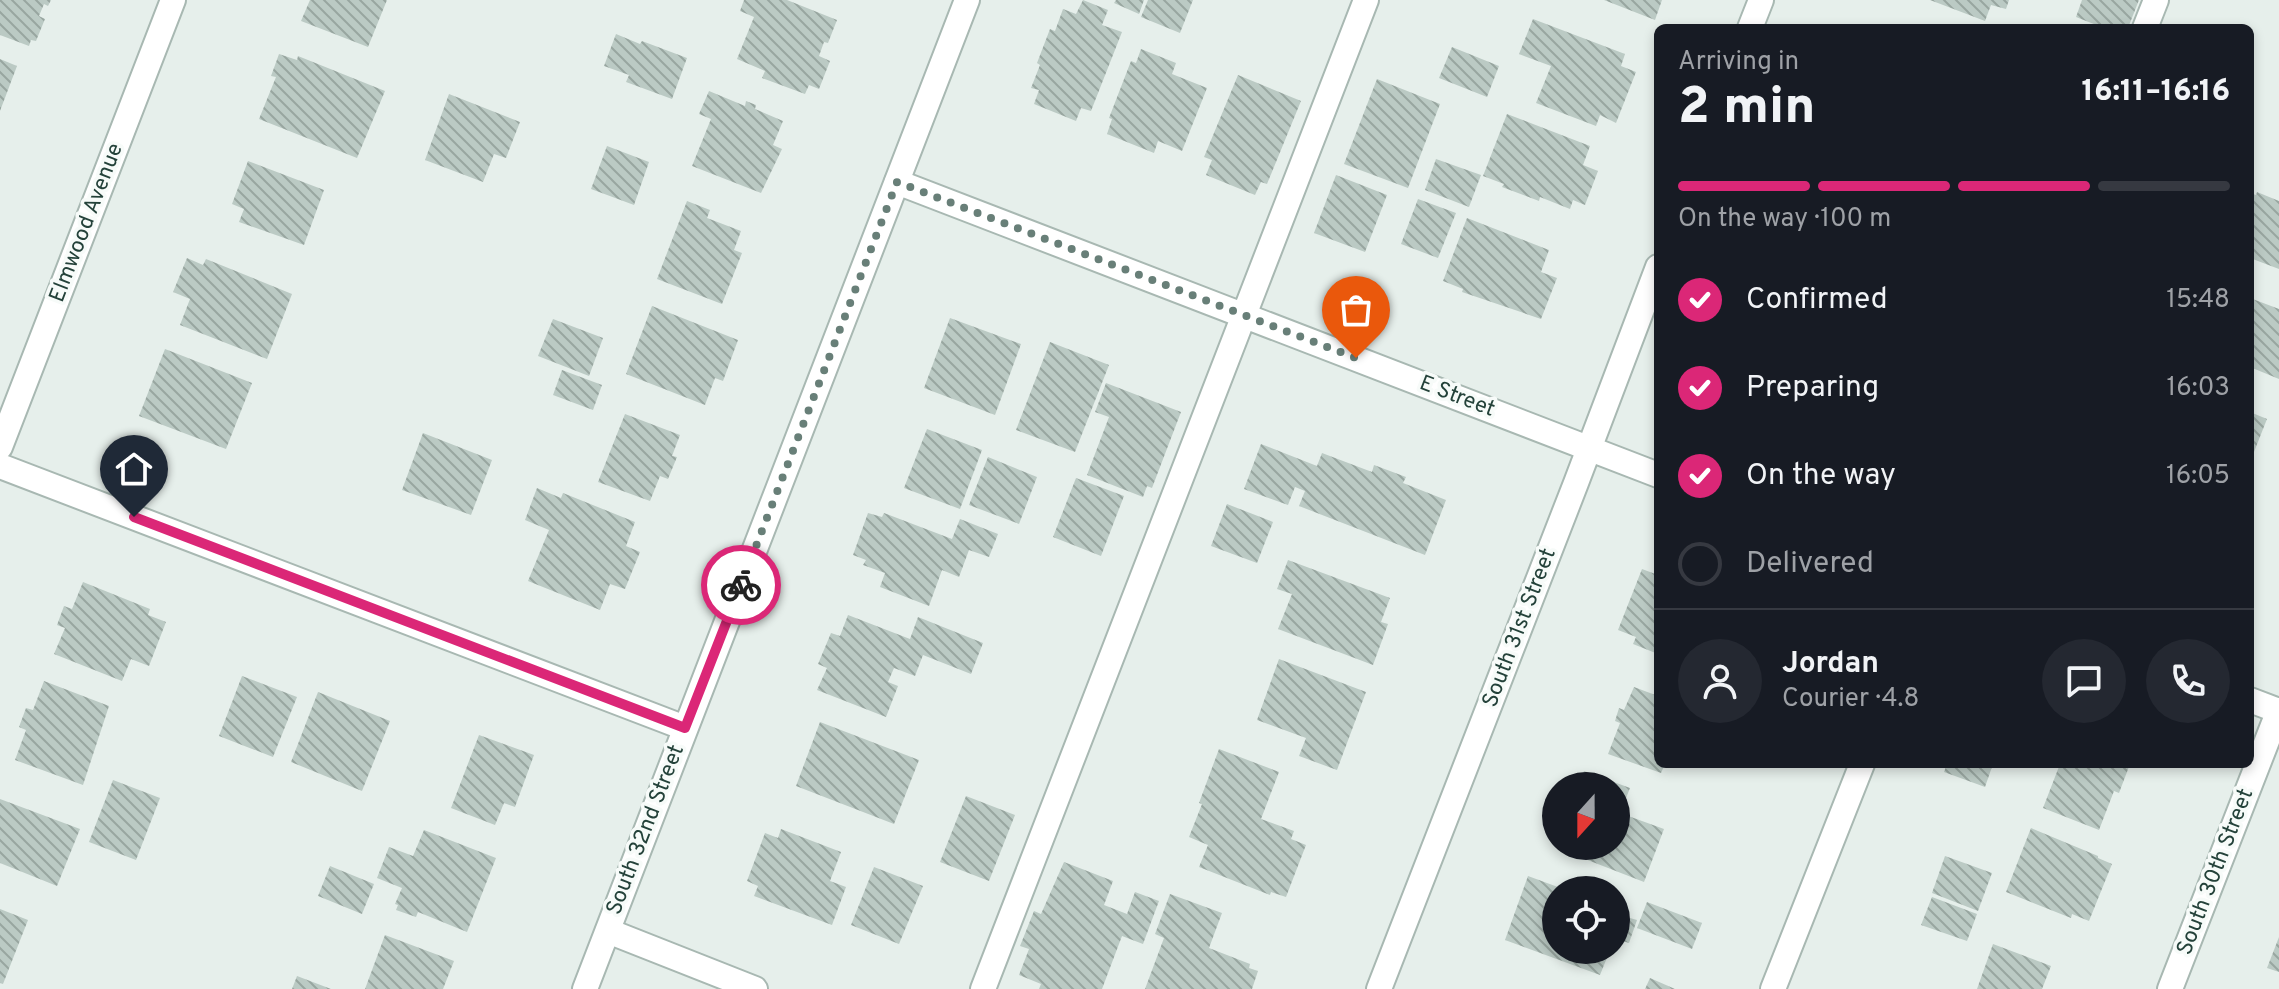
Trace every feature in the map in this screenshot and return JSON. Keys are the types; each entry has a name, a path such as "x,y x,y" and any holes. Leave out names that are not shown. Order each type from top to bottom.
{"street":[{"name":"Elmwood Avenue","path":"0,447 173,0"},
{"name":"South 32nd Street","path":"585,989 967,0"},
{"path":"983,989 1366,0"},
{"path":"1752,24 1761,0"},
{"path":"2147,24 2156,0"},
{"name":"E Street","path":"897,182 1654,473"},
{"name":"South 31st Street","path":"1379,989 1654,278"},
{"path":"0,466 685,728"},
{"path":"2254,702 2279,711"},
{"name":"South 30th Street","path":"2170,989 2279,711"},
{"path":"1773,989 1860,768"},
{"path":"608,931 755,989"}],"building":[{"path":"0,0 51,0 48,6 44,4 39,16 45,19 36,41 31,40 29,46 0,35"},
{"path":"310,0 387,0 368,47 301,21"},
{"path":"744,0 787,0 837,20 819,56 830,61 819,89 809,85 805,94 762,78 765,71 737,59 754,17 740,11"},
{"path":"1083,0 1108,10 1102,25 1122,32 1091,111 1081,108 1076,121 1034,104 1039,90 1031,88 1050,29 1055,31 1063,9 1076,14"},
{"path":"1116,0 1144,0 1139,14 1114,3"},
{"path":"1148,0 1193,0 1180,33 1141,17"},
{"path":"1604,0 1662,0 1655,20"},
{"path":"1930,0 2009,0 2006,9 1991,5 1985,21"},
{"path":"2082,0 2139,0 2130,24 2094,24 2076,17"},
{"path":"1533,19 1625,54 1621,66 1636,72 1616,123 1600,115 1596,126 1536,103 1551,66 1519,54"},
{"path":"616,34 687,58 672,99 626,82 629,75 604,66"},
{"path":"1452,47 1499,66 1487,97 1439,78"},
{"path":"1141,49 1176,63 1172,74 1207,88 1182,151 1158,141 1154,153 1107,134 1112,119 1109,118 1131,61 1136,63"},
{"path":"279,54 297,60 298,56 385,91 357,158 259,119 276,77 271,76"},
{"path":"0,59 17,66 0,111"},
{"path":"1238,75 1301,101 1267,184 1261,182 1255,195 1206,175 1212,160 1204,157"},
{"path":"1377,79 1440,104 1408,188 1344,164"},
{"path":"709,91 745,106 746,101 756,105 755,109 783,121 773,145 782,149 761,193 692,166 711,119 699,114"},
{"path":"449,94 520,122 506,158 494,154 483,182 425,160"},
{"path":"1507,114 1590,146 1583,165 1598,171 1585,205 1573,200 1570,209 1540,197 1539,201 1483,176"},
{"path":"607,146 649,162 634,205 591,189"},
{"path":"1436,159 1481,175 1469,207 1425,190"},
{"path":"248,161 324,190 304,245 239,222 244,209 232,204"},
{"path":"1336,175 1387,195 1365,252 1314,233"},
{"path":"2257,192 2279,201 2279,269 2254,260"},
{"path":"1418,199 1456,213 1438,258 1401,244"},
{"path":"687,201 710,210 707,218 741,231 734,250 742,253 722,304 657,279"},
{"path":"1467,218 1549,250 1541,272 1557,278 1541,319 1462,292 1463,289 1443,281"},
{"path":"187,258 203,265 206,259 292,294 267,359 180,325 190,299 173,292"},
{"path":"2254,300 2279,309 2279,379 2254,369"},
{"path":"652,306 738,340 723,381 715,378 705,405 626,374"},
{"path":"950,318 1021,344 995,415 924,388"},
{"path":"553,319 603,338 589,376 538,356"},
{"path":"1050,342 1109,365 1075,452 1016,430"},
{"path":"165,349 252,383 226,449 139,416"},
{"path":"562,370 602,385 593,410 553,395"},
{"path":"1106,383 1181,412 1152,488 1147,486 1143,497 1087,475 1109,417 1095,412"},
{"path":"625,414 680,435 672,456 677,457 668,479 660,476 650,501 598,482"},
{"path":"2254,414 2267,419 2254,452"},
{"path":"927,429 982,450 960,509 904,488"},
{"path":"423,433 492,460 471,515 402,490"},
{"path":"1261,444 1317,466 1322,453 1372,472 1374,465 1406,477 1403,483 1446,500 1425,555 1299,506 1305,491 1295,487 1288,505 1244,489"},
{"path":"988,457 1037,477 1019,524 969,505"},
{"path":"1076,478 1124,496 1101,556 1053,537"},
{"path":"537,488 561,498 563,493 635,522 626,546 640,552 625,589 610,584 600,610 528,581 549,530 525,520"},
{"path":"1227,504 1273,522 1257,563 1211,546"},
{"path":"868,513 882,517 884,513 952,539 960,519 998,534 989,557 969,550 959,577 942,570 929,606 880,587 885,573 863,565 866,560 853,555"},
{"path":"1288,560 1390,598 1381,622 1388,624 1373,665 1278,629 1292,594 1277,589"},
{"path":"1642,569 1654,574 1654,652 1633,644 1636,637 1618,630"},
{"path":"83,582 150,609 148,615 166,622 149,666 131,659 122,681 54,654 65,628 57,625 64,606 72,609"},
{"path":"848,615 910,639 918,617 983,643 971,674 923,655 915,676 894,668 888,682 898,686 886,717 817,690 827,668 818,664 831,633 840,636"},
{"path":"1279,659 1366,692 1337,770 1299,756 1306,738 1257,720"},
{"path":"242,676 297,697 273,757 219,736"},
{"path":"44,681 109,706 83,785 15,760 26,730 19,727 26,708 33,710"},
{"path":"1634,687 1654,694 1654,768 1663,768 1661,773 1608,754 1620,723 1615,721 1619,708 1624,710"},
{"path":"318,692 390,721 362,791 291,762"},
{"path":"820,722 919,760 894,824 796,786"},
{"path":"479,735 534,755 515,807 504,803 495,825 451,808"},
{"path":"1219,749 1279,772 1261,819 1294,831 1291,839 1306,845 1286,897 1271,892 1270,895 1199,867 1208,845 1189,837"},
{"path":"1946,768 1992,768 1985,787 1944,772"},
{"path":"2058,768 2128,768 2119,793 2114,791 2099,830 2043,808"},
{"path":"113,780 160,798 136,860 89,842"},
{"path":"966,796 1015,815 989,881 940,862"},
{"path":"0,799 80,829 57,886 0,863"},
{"path":"1630,817 1664,829 1644,882 1588,860 1630,860"},
{"path":"2031,828 2112,864 2089,921 2072,914 2071,918 2006,892"},
{"path":"781,829 841,852 830,881 846,887 832,925 754,896 758,886 747,881 765,833 778,838"},
{"path":"424,830 496,858 467,932 418,912 416,917 396,910 398,905 395,904 402,888 377,878 389,847 413,856"},
{"path":"1945,856 1992,873 1978,911 1932,893"},
{"path":"1064,862 1113,881 1104,905 1127,914 1135,892 1159,901 1143,944 1122,936 1102,989 1039,989 1041,984 1019,975 1029,949 1020,946 1034,911 1041,914"},
{"path":"330,866 374,884 362,914 318,896"},
{"path":"874,867 923,886 899,944 851,925"},
{"path":"1528,876 1542,881 1542,954 1505,940"},
{"path":"1170,894 1222,913 1209,948 1250,964 1249,968 1258,971 1252,989 1145,989 1164,938 1155,934"},
{"path":"1932,897 1977,914 1967,941 1921,925"},
{"path":"1647,902 1702,923 1692,949 1637,928"},
{"path":"0,909 28,920 3,984 0,983"},
{"path":"1630,918 1637,920 1630,940"},
{"path":"385,935 454,961 443,989 365,989"},
{"path":"2279,937 2279,972 2267,968"},
{"path":"1993,944 2051,966 2042,989 1977,989"},
{"path":"1570,964 1604,964 1600,975"},
{"path":"297,976 331,989 292,989"},
{"path":"1650,978 1675,989 1645,989"}],"way so far":[{"path":"741,585 897,182 1356,358"}],"route":[{"path":"134,517 685,728 741,585"}]}
